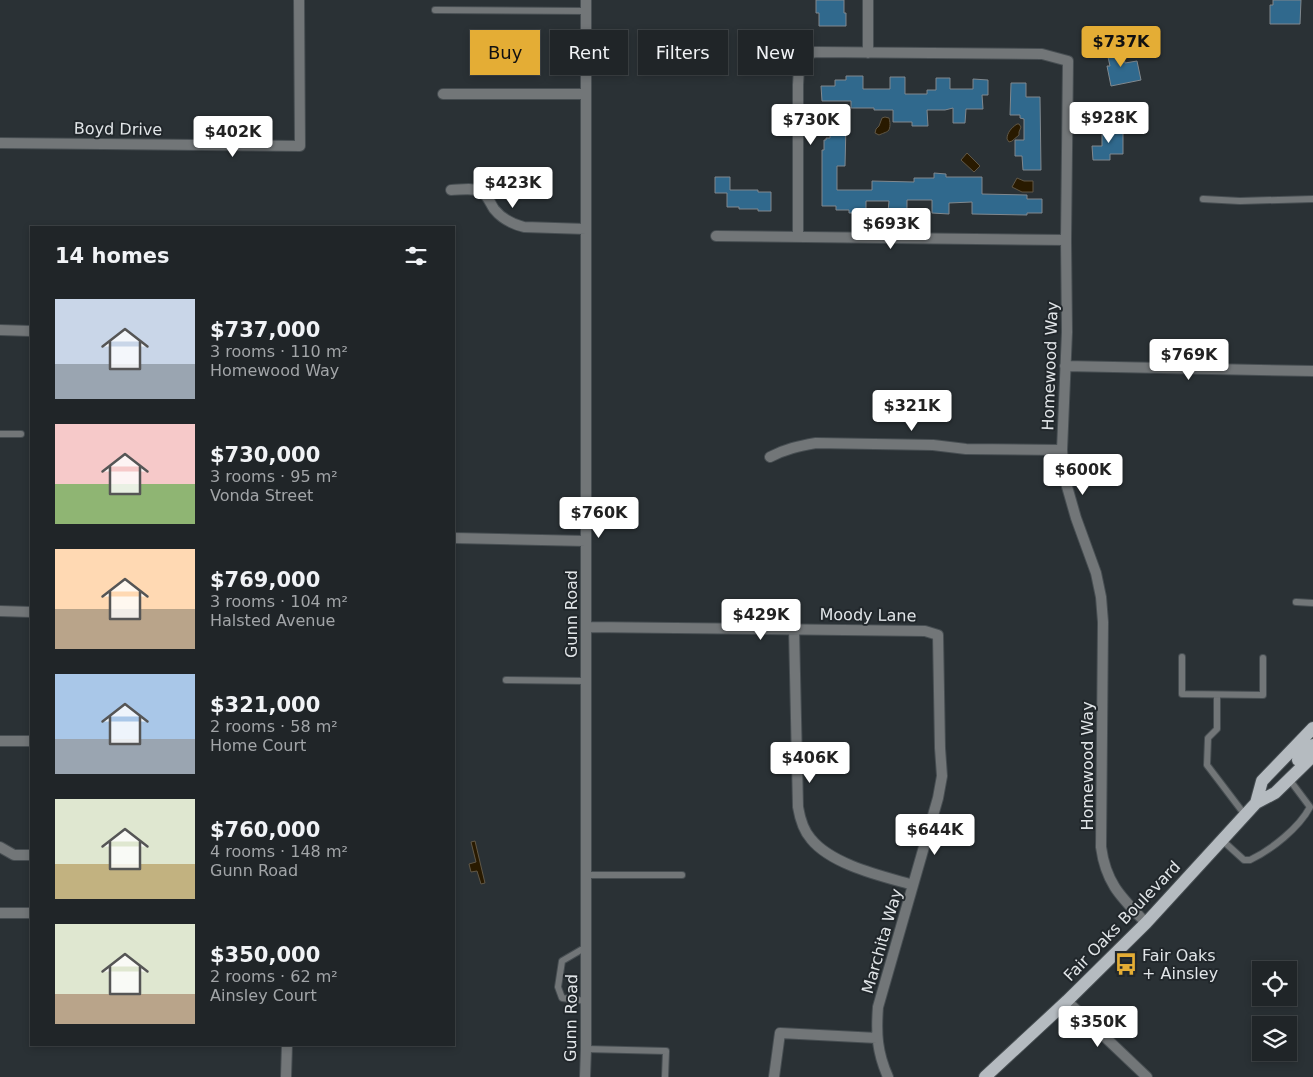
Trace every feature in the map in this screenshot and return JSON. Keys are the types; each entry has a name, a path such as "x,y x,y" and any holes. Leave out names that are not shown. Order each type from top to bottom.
{"main road":[{"name":"Fair Oaks Boulevard","path":"1256,804 1262,781 1313,728"},
{"path":"1256,804 1313,745"},
{"name":"Fair Oaks Boulevard","path":"985,1077 1067,1001 1146,923 1256,804 1276,793 1313,756"}],"street":[{"name":"Boyd Drive","path":"0,143 300,146 299,0"},
{"path":"798,236 798,85 801,55 816,52 868,53 868,0"},
{"name":"Gunn Road","path":"585,1077 586,5"},
{"name":"Homewood Way","path":"868,53 1042,54 1068,60 1066,240 1068,332 1062,450 1064,476 1076,518 1096,573 1101,597 1103,622 1103,857 1108,876 1118,893 1146,923"},
{"path":"443,94 586,94"},
{"path":"451,190 476,190 483,193 503,218 524,227 586,229"},
{"path":"716,236 1066,240"},
{"path":"0,330 30,331"},
{"path":"1065,366 1313,371"},
{"path":"770,457 788,448 816,443 933,445 966,449 1062,450"},
{"path":"455,538 586,541"},
{"path":"0,611 30,612"},
{"name":"Moody Lane","path":"586,627 925,631 938,635"},
{"path":"794,629 798,807 802,824 811,839 831,856 876,874 913,885"},
{"name":"Marchita Way","path":"888,1077 880,1056 877,1038 878,1007 938,798 942,776 938,635"},
{"path":"0,741 30,741"},
{"path":"0,847 14,855 30,855"},
{"path":"0,913 30,913"},
{"path":"1067,1001 1143,1076"},
{"path":"774,1077 780,1033 877,1038"},
{"path":"286,1077 287,1046"}],"lane":[{"path":"435,10 586,5"},
{"path":"1203,199 1240,201 1313,199"},
{"path":"0,434 21,434"},
{"path":"1296,602 1313,603"},
{"path":"1182,657 1182,694 1218,695 1264,695 1263,658"},
{"path":"506,680 586,681"},
{"path":"1218,695 1218,729 1208,738 1207,765 1245,815"},
{"path":"1222,840 1244,860 1250,860 1290,834 1312,808 1290,779"},
{"path":"586,875 682,875"},
{"path":"586,947 562,961 558,987 562,998 586,1001"},
{"path":"586,1049 666,1051 665,1077"}],"shaded area":[{"path":"882,118 889,118 890,128 879,135 875,133 876,129"},
{"path":"1017,124 1021,127 1019,135 1009,142 1007,139 1009,133"},
{"path":"967,153 980,166 974,172 961,160"},
{"path":"1017,178 1024,181 1033,181 1033,192 1022,192 1012,187"},
{"path":"475,841 485,883 481,884 477,871 471,872 469,864 476,862 471,842"}],"building":[{"path":"816,0 844,0 846,26 819,26"},
{"path":"1273,0 1301,0 1300,24 1270,24 1270,5 1273,5"},
{"path":"1122,45 1125,63 1137,61 1141,80 1111,86 1107,66 1110,66 1106,48"},
{"path":"846,76 863,76 863,89 890,89 890,77 905,77 905,94 927,94 927,90 936,90 936,78 950,78 950,89 973,89 973,79 988,80 988,95 982,95 983,109 966,109 965,123 953,123 953,108 927,110 928,126 912,126 912,122 893,122 893,110 851,108 851,101 822,101 821,86 835,86 835,80 846,80"},
{"path":"1011,83 1026,83 1026,97 1040,97 1041,170 1023,170 1022,156 1015,156 1015,140 1024,140 1024,119 1020,118 1020,115 1010,115"},
{"path":"830,123 846,124 845,166 837,166 837,190 872,190 872,181 914,182 914,178 934,178 934,173 946,174 946,177 982,177 982,194 1027,195 1027,199 1042,199 1042,213 1027,213 1027,215 972,214 972,202 949,203 949,214 932,213 932,200 907,200 907,213 888,212 889,201 866,201 866,213 849,213 849,210 836,210 836,206 822,206 822,150 824,150 824,140 830,138"},
{"path":"1102,128 1123,128 1123,154 1110,154 1110,160 1093,160 1092,146 1102,146"},
{"path":"715,177 730,177 730,190 771,192 771,211 727,207 727,193 715,193"}],"place":[{"name":"Fair Oaks + Ainsley","path":"1126,964"}]}
